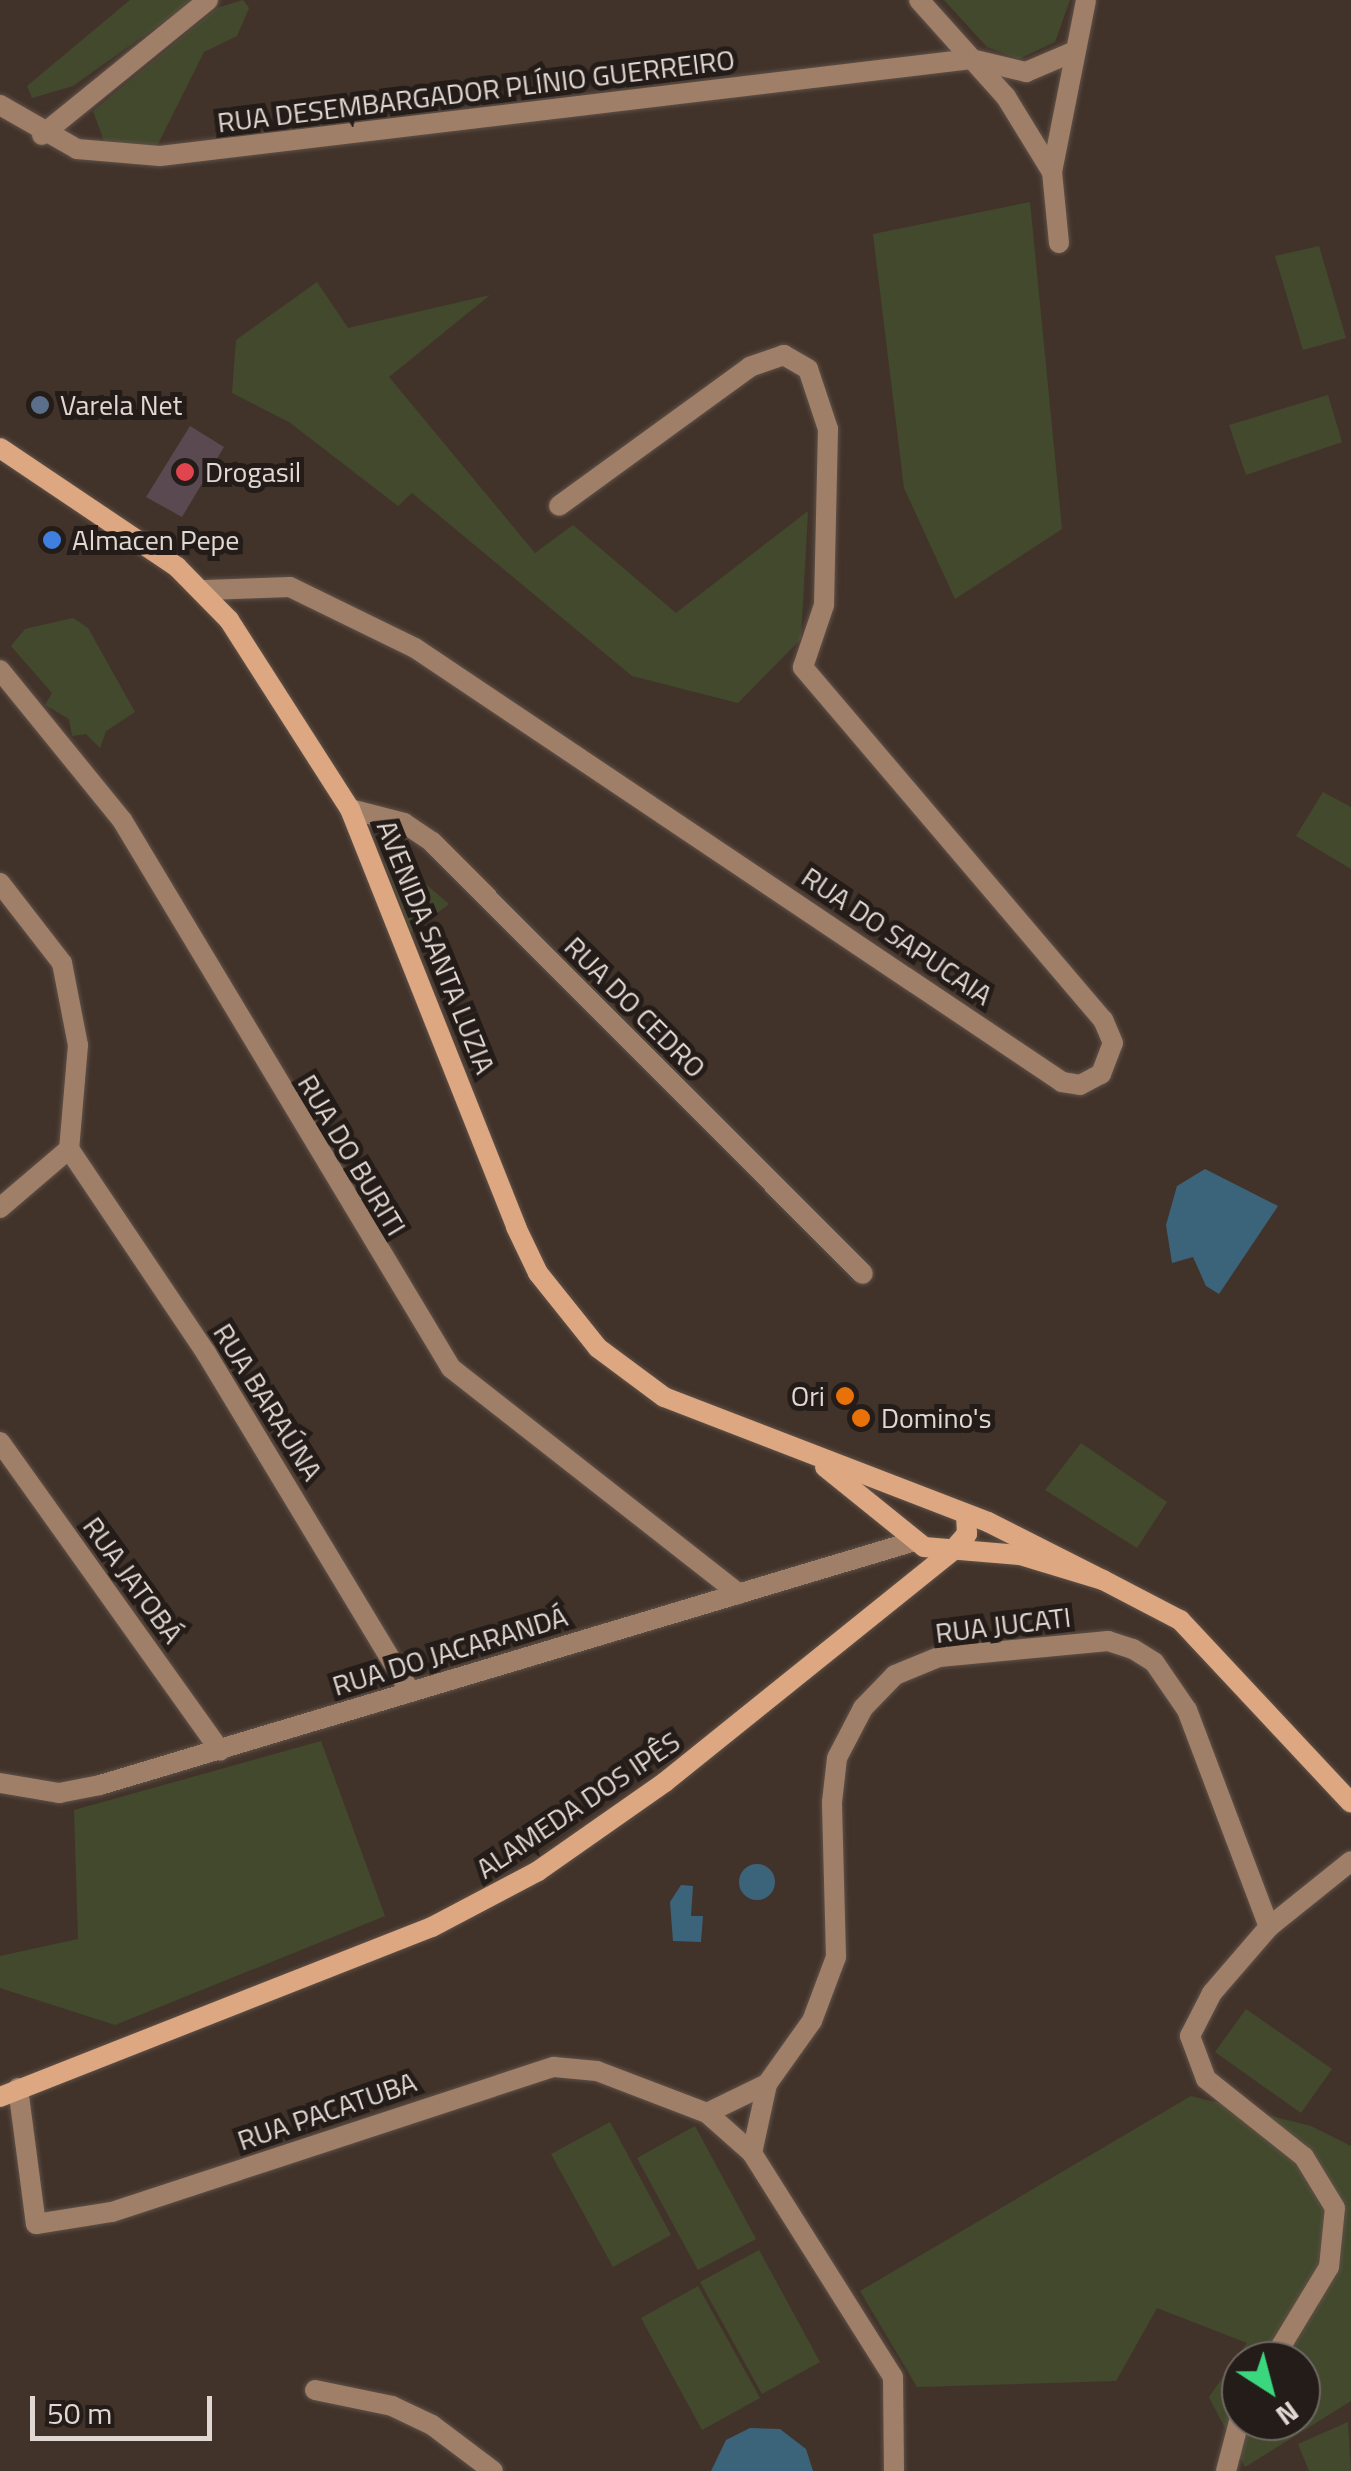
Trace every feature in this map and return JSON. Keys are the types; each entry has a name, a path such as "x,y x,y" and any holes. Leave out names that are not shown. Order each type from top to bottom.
{"street":[{"path":"42,135 208,0"},
{"path":"919,0 1006,97 1052,172"},
{"path":"1058,242 1052,172 1086,0"},
{"path":"971,59 1026,72 1073,52"},
{"name":"RUA DESEMBARGADOR PLÍNIO GUERREIRO","path":"0,106 42,135 77,150 160,156 971,59"},
{"name":"RUA DO SAPUCAIA","path":"206,590 290,587 415,648 1062,1082 1092,1081 1112,1054 1103,1020 803,667 824,606 828,429 818,386 797,358 750,367 558,506"},
{"name":"AVENIDA SANTA LUZIA","path":"0,448 206,590 350,810 538,1273 631,1376 806,1455 1058,1551 1201,1636 1351,1803"},
{"name":"RUA DO BURITI","path":"0,670 122,820 451,1368 739,1594"},
{"name":"RUA DO CEDRO","path":"350,810 404,822 432,842 863,1274"},
{"path":"0,884 41,927 73,1004 77,1092 69,1149 0,1208"},
{"name":"RUA BARAÚNA","path":"69,1149 206,1353 409,1690"},
{"name":"RUA JATOBÁ","path":"0,1442 220,1750"},
{"name":"AVENIDA SANTA LUZIA","path":"806,1455 896,1522 914,1541 952,1551 1020,1556 1103,1580"},
{"path":"896,1522 914,1493"},
{"path":"952,1551 967,1534 966,1514"},
{"name":"RUA DO JACARANDÁ","path":"0,1783 60,1793 220,1750 914,1541"},
{"name":"ALAMEDA DOS IPÊS","path":"6,2090 494,1898 665,1782 952,1551"},
{"name":"RUA JUCATI","path":"752,2153 767,2084 812,2020 836,1957 837,1758 876,1690 917,1664 1014,1646 1108,1642 1154,1662 1207,1753 1268,1927"},
{"path":"1284,2341 1329,2267 1334,2208 1304,2156 1206,2080 1190,2036 1212,1994 1268,1927 1351,1861"},
{"name":"RUA PACATUBA","path":"6,2090 36,2224 112,2212 539,2069 597,2071 707,2114 752,2153"},
{"name":"RUA JUCATI","path":"707,2114 767,2084"},
{"path":"752,2153 893,2377 894,2471"},
{"path":"316,2390 392,2406 432,2424 493,2471"},
{"path":"1226,2471 1234,2441"}],"green space":[{"path":"130,0 194,0 73,86 32,98 27,86"},
{"path":"243,0 249,8 237,36 204,52 156,148 104,141 93,111 217,8"},
{"path":"944,0 1070,0 1055,42 1019,59 987,47"},
{"path":"1030,202 1062,529 955,599 904,488 873,234"},
{"path":"1319,246 1346,338 1303,350 1275,256"},
{"path":"317,282 348,328 490,295 389,377 535,553 573,525 676,613 808,511 801,639 738,703 632,676 412,493 398,506 289,422 232,393 236,340"},
{"path":"1328,395 1342,442 1246,475 1229,425"},
{"path":"73,618 88,628 135,712 106,731 100,748 86,734 72,736 69,719 45,705 52,693 11,646 25,629"},
{"path":"1323,792 1351,807 1351,869 1296,836"},
{"path":"390,853 449,904 411,933 385,864"},
{"path":"1081,1443 1167,1502 1137,1548 1045,1490"},
{"path":"321,1741 385,1916 115,2025 0,1988 0,1956 78,1939 74,1810"},
{"path":"1246,2009 1332,2069 1301,2113 1215,2052"},
{"path":"1191,2096 1311,2126 1351,2146 1351,2401 1321,2420 1321,2341 1242,2341 1157,2308 1116,2381 917,2387 860,2291"},
{"path":"610,2122 671,2235 613,2267 551,2154"},
{"path":"695,2126 756,2239 698,2270 637,2158"},
{"path":"759,2250 820,2362 762,2394 700,2282"},
{"path":"698,2286 760,2398 702,2430 641,2318"},
{"path":"1221,2380 1221,2420 1209,2397"},
{"path":"1348,2422 1351,2471 1309,2471 1298,2444 1321,2441 1321,2434"},
{"path":"1232,2441 1287,2441 1245,2467"}],"water":[{"path":"1205,1169 1278,1206 1219,1294 1206,1286 1193,1257 1172,1263 1166,1225 1177,1186"},
{"path":"757,1864 770,1869 775,1882 770,1895 757,1900 744,1895 739,1882 744,1869"},
{"path":"681,1885 693,1886 691,1916 703,1916 701,1942 673,1941 670,1902"},
{"path":"750,2428 780,2429 806,2449 813,2471 711,2471 726,2440"}],"building":[{"name":"Drogasil","path":"190,426 224,447 182,517 146,497"}],"place":[{"name":"Varela Net","path":"40,405"},
{"name":"Drogasil","path":"185,472"},
{"name":"Almacen Pepe","path":"52,540"},
{"name":"Ori","path":"845,1396"},
{"name":"Domino's","path":"861,1418"}]}
